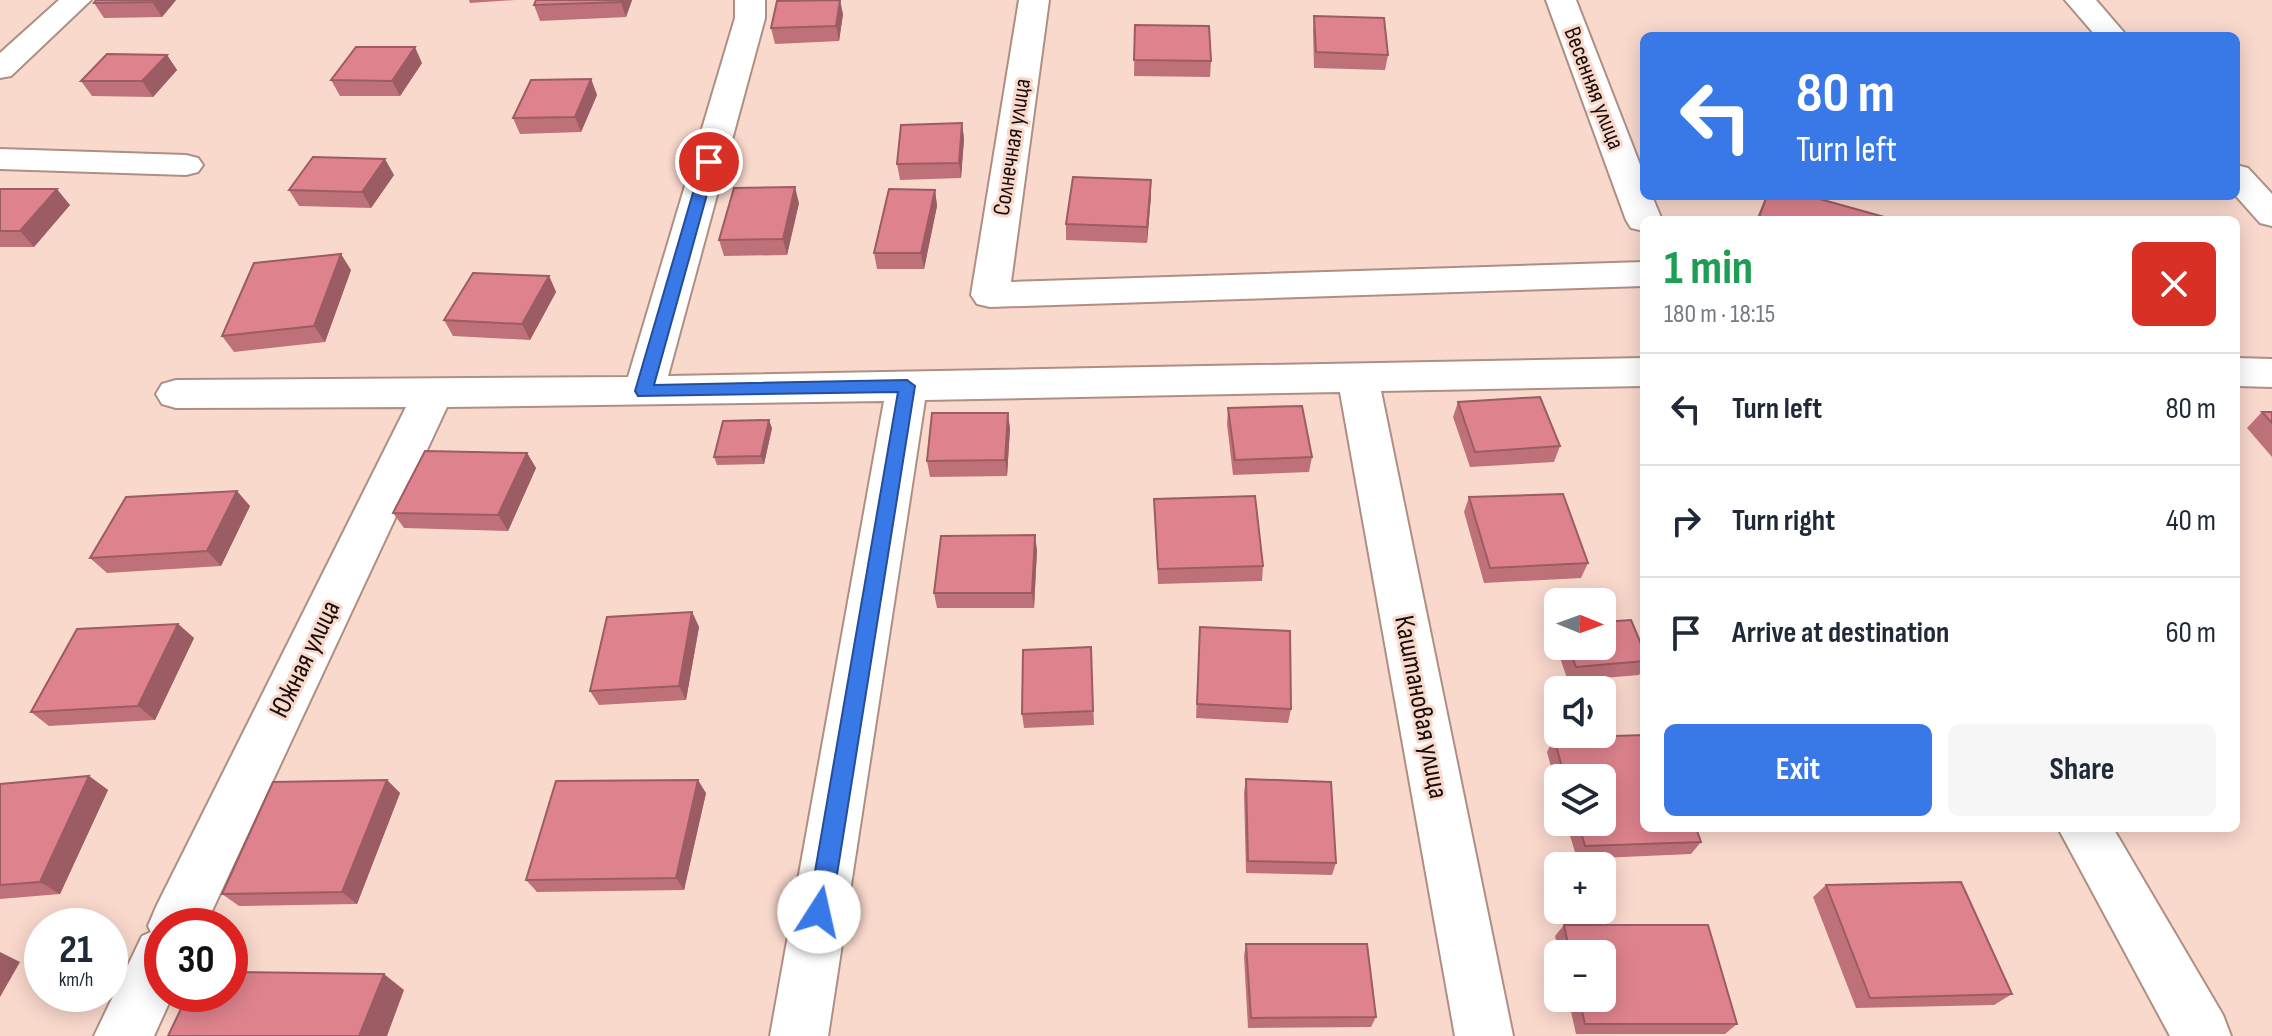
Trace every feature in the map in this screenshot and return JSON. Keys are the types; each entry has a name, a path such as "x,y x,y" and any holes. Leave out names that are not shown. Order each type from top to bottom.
{"street":[{"path":"0,69 76,0"},
{"path":"644,391 750,18 750,0"},
{"name":"Солнечная улица","path":"1034,0 990,295 1640,274"},
{"name":"Весенняя улица","path":"1561,0 1642,216"},
{"path":"2080,0 2108,32"},
{"path":"0,159 186,165"},
{"path":"2240,179 2272,215"},
{"path":"176,394 644,391 1640,372"},
{"path":"2240,372 2272,373"},
{"name":"Каштановая улица","path":"1358,378 1484,1036"},
{"path":"799,1036 907,386"},
{"name":"Южная улица","path":"185,908 433,393"},
{"path":"2086,832 2202,1036"},
{"path":"123,1036 144,993"}],"building":[{"path":"96,0 153,0 94,3"},
{"path":"536,0 621,0 621,2 534,5"},
{"path":"840,0 836,26 771,28 777,1"},
{"path":"1314,16 1384,18 1388,55 1316,52"},
{"path":"1135,25 1209,26 1211,61 1134,60"},
{"path":"356,47 415,47 392,81 331,80"},
{"path":"107,54 167,55 142,81 81,81"},
{"path":"591,79 575,117 513,118 531,80"},
{"path":"962,123 959,163 897,164 901,125"},
{"path":"313,157 385,159 362,192 289,190"},
{"path":"1073,177 1151,180 1147,227 1066,224"},
{"path":"795,187 783,239 719,240 734,188"},
{"path":"0,189 57,189 20,231 0,231"},
{"path":"889,189 935,190 921,253 874,253"},
{"path":"1766,200 1823,200 1881,216 1760,216"},
{"path":"341,254 314,326 222,336 254,263"},
{"path":"473,273 549,276 522,324 444,320"},
{"path":"1540,397 1560,446 1475,452 1458,402"},
{"path":"1302,406 1312,457 1235,460 1228,408"},
{"path":"2262,412 2272,412 2272,423"},
{"path":"932,413 1008,413 1005,460 927,461"},
{"path":"769,420 761,456 714,457 723,421"},
{"path":"425,451 527,453 498,515 393,513"},
{"path":"237,491 207,551 90,558 126,497"},
{"path":"1563,494 1588,563 1490,568 1469,497"},
{"path":"1255,496 1263,566 1158,569 1154,499"},
{"path":"1035,535 1032,593 934,593 941,536"},
{"path":"692,612 679,686 590,691 607,617"},
{"path":"1631,620 1640,641 1640,661 1576,667 1573,660 1616,660 1616,621"},
{"path":"178,624 138,706 31,712 77,629"},
{"path":"1200,627 1290,631 1291,709 1197,704"},
{"path":"1091,647 1093,711 1022,714 1023,650"},
{"path":"1640,735 1640,832 1697,832 1701,842 1585,846 1582,836 1616,836 1616,764 1561,764 1557,748 1616,748 1616,736"},
{"path":"89,776 40,882 0,885 0,784"},
{"path":"1246,779 1331,782 1336,863 1248,861"},
{"path":"387,780 342,892 222,894 273,782"},
{"path":"698,780 676,878 526,880 556,781"},
{"path":"1961,882 2012,994 1870,998 1826,885"},
{"path":"1564,925 1708,925 1737,1024 1585,1024 1582,1012 1616,1012 1616,940 1567,940"},
{"path":"1246,944 1367,944 1376,1017 1251,1018"},
{"path":"248,972 384,974 359,1036 168,1036 179,1012 248,1012"}],"route":[{"path":"709,162 644,391 907,386 819,912"}]}
